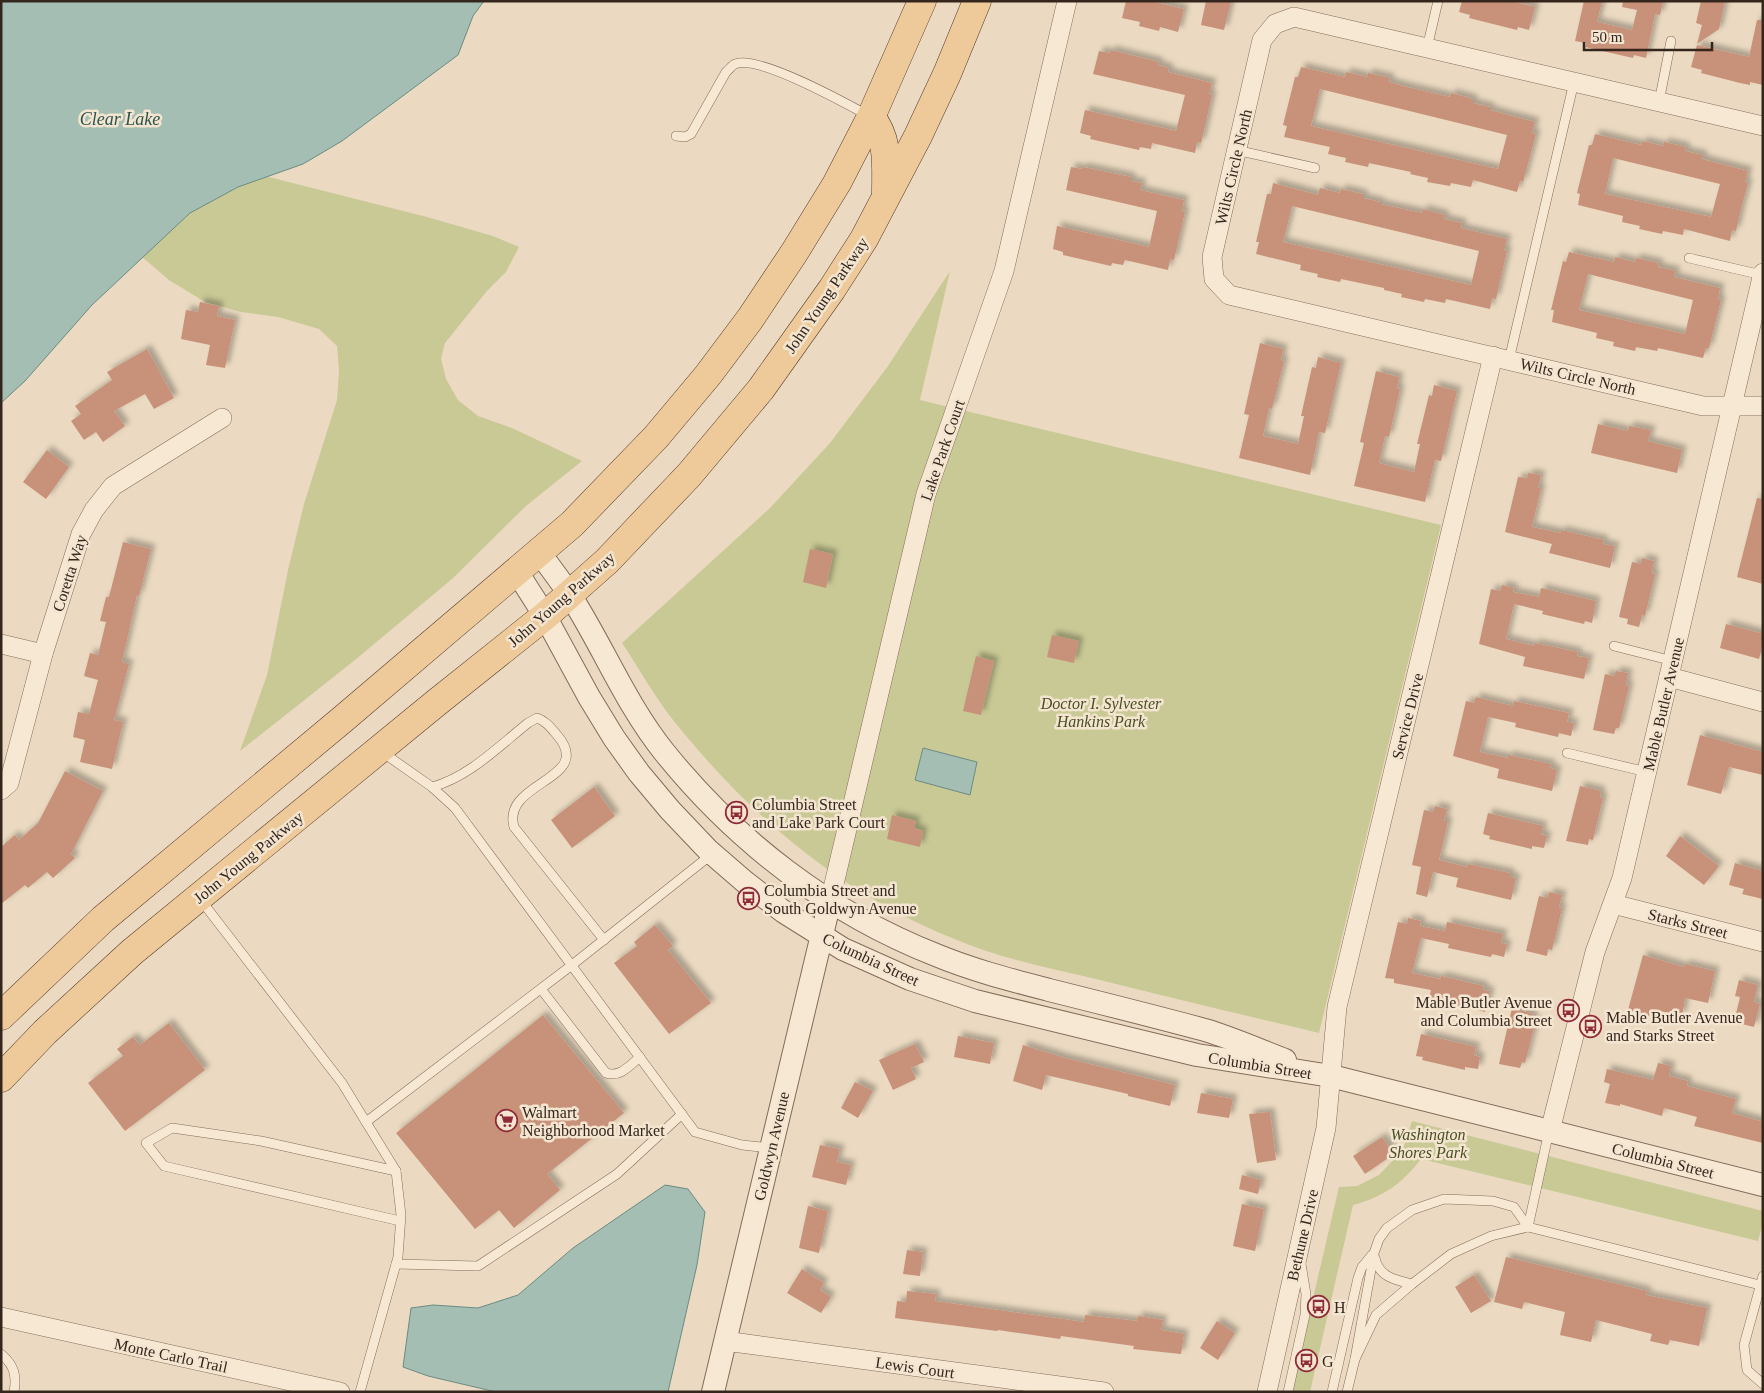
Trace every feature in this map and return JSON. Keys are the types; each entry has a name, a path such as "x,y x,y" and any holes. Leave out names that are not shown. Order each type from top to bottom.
{"main road":[{"path":"1,1016 103,919 343,719 572,524 656,437 708,375 750,319 794,253 837,182 871,117 922,1"},
{"name":"John Young Parkway","path":"1,1078 45,1032 132,952 570,595 607,561 689,476 761,389 832,289 864,239 947,74 977,1"},
{"path":"871,117 879,127 886,154 886,198"}],"street":[{"name":"Lake Park Court","path":"830,901 926,494 1004,271 1067,1"},
{"name":"Wilts Circle North","path":"1763,126 1294,17 1274,24 1262,40 1212,257 1214,279 1229,295 1703,406 1763,406"},
{"name":"Mable Butler Avenue","path":"1550,1131 1595,952 1622,878 1762,274"},
{"name":"Service Drive","path":"1331,1076 1337,1007 1501,358"},
{"name":"Coretta Way","path":"1,790 9,783 42,654 81,534 94,510 113,486 222,418"},
{"name":"Columbia Street","path":"539,552 570,595 636,710 663,750 685,777 710,805 742,835 770,858 830,901 897,938 968,967 1208,1031 1331,1076"},
{"name":"Columbia Street","path":"517,572 546,616 589,697 614,738 639,773 670,810 712,854 745,882 784,912 843,949 910,979 975,1000 1197,1056 1331,1076 1763,1185"},
{"path":"1,644 42,654"},
{"path":"1671,669 1763,702"},
{"name":"Goldwyn Avenue","path":"713,1392 830,901"},
{"name":"Starks Street","path":"1613,904 1763,942"},
{"name":"Bethune Drive","path":"1267,1392 1326,1128 1331,1076"},
{"name":"Monte Carlo Trail","path":"1,1317 340,1392"},
{"name":"Lewis Court","path":"725,1341 1104,1392"}],"lane":[{"path":"1427,48 1438,1"},
{"path":"1659,102 1671,41"},
{"path":"676,136 685,137 691,134 726,72 735,64 743,63 761,66 786,76 819,90 871,117"},
{"path":"1501,358 1574,82"},
{"path":"1236,150 1315,168"},
{"path":"1689,258 1762,274"},
{"path":"1614,646 1671,669"},
{"path":"432,787 451,781 464,773 528,723 537,718 544,720 560,739 566,754 566,762 562,769 524,795 514,810 512,819 514,827 604,940"},
{"path":"379,750 432,787 455,808 696,1132 742,1146 770,1148"},
{"path":"1567,752 1647,772"},
{"path":"366,1122 572,965 712,854"},
{"path":"198,897 342,1083 396,1171 400,1221 396,1264 360,1392"},
{"path":"541,989 606,1073 613,1075 620,1073 640,1057"},
{"path":"396,1264 478,1266 617,1174 682,1114"},
{"path":"396,1171 261,1141 172,1128 146,1143 164,1166 400,1221"},
{"path":"1528,1227 1550,1131"},
{"path":"1347,1392 1355,1359 1374,1253 1379,1239 1387,1228 1412,1210 1444,1199 1493,1201 1514,1207 1528,1227"},
{"path":"1355,1359 1376,1315 1451,1254 1491,1236 1528,1227 1762,1280 1744,1345 1747,1370 1763,1384"},
{"path":"1288,1392 1305,1315 1306,1294 1299,1248"},
{"path":"1374,1253 1377,1266 1382,1273 1395,1280 1412,1284"},
{"path":"1332,1392 1358,1278 1362,1267 1374,1253"},
{"path":"1,1354 10,1362 15,1371 16,1382 14,1392"}],"green space":[{"path":"265,176 427,217 493,236 519,247 506,272 487,291 445,343 441,359 446,379 458,400 478,416 512,428 582,461 526,506 452,579 355,660 240,751 267,675 288,570 304,504 337,400 339,370 337,346 319,329 278,317 241,312 205,302 169,280 142,257 190,213 238,187"},
{"name":"Doctor I. Sylvester Hankins Park","path":"950,271 920,400 1441,525 1319,1033 1008,958 952,938 871,898 834,874 799,847 765,819 733,788 702,755 666,711 622,643 770,508 830,443 888,366"},
{"name":"Washington Shores Park","path":"1412,1121 1763,1211 1763,1222 1758,1241 1421,1159 1407,1176 1383,1194 1353,1205 1310,1392 1291,1392 1339,1187 1357,1186 1379,1175 1404,1146"}],"water":[{"name":"Clear Lake","path":"1,1 484,1 473,16 458,55 342,141 303,164 238,187 190,213 92,305 25,381 1,403"},
{"path":"923,748 977,762 970,795 915,780"},
{"path":"665,1185 688,1189 705,1212 697,1265 668,1392 496,1392 428,1376 403,1367 411,1308 433,1305 478,1308 518,1295 573,1248"}],"building":[{"path":"1126,1 1152,1 1184,9 1178,32 1160,27 1159,31 1139,26 1140,22 1122,18"},
{"path":"1206,1 1231,1 1224,30 1201,25"},
{"path":"1462,1 1512,1 1535,7 1529,30 1518,27 1517,30 1469,18 1470,15 1459,12"},
{"path":"1584,1 1602,1 1597,22 1632,30 1637,10 1622,7 1623,1 1663,1 1660,15 1655,14 1646,58 1634,55 1633,58 1585,47 1586,43 1575,41"},
{"path":"1701,1 1725,1 1719,29 1697,44 1702,25 1696,23"},
{"path":"1757,20 1763,20 1763,85 1750,82 1750,85 1740,83 1701,73 1702,70 1691,67 1697,45 1749,57"},
{"path":"1111,50 1159,62 1158,65 1169,68 1168,72 1212,83 1209,94 1212,95 1201,143 1197,142 1195,153 1152,143 1151,149 1140,147 1139,150 1090,139 1091,136 1080,133 1085,110 1176,131 1185,95 1093,74 1099,51 1110,53"},
{"path":"1301,67 1345,77 1346,72 1367,77 1368,73 1390,78 1389,82 1407,87 1450,97 1451,93 1473,99 1473,103 1490,107 1490,110 1535,122 1532,133 1536,134 1523,182 1520,181 1517,192 1473,180 1471,187 1451,183 1450,186 1427,182 1428,178 1410,174 1411,172 1369,163 1368,167 1345,162 1346,158 1328,154 1330,147 1284,137 1287,126 1283,125 1295,77 1298,77","holes":["1320,89 1507,135 1498,169 1311,126"]},
{"path":"1595,134 1641,145 1642,141 1663,146 1664,142 1686,147 1685,151 1703,155 1702,159 1748,171 1745,182 1748,183 1736,231 1732,230 1730,241 1684,229 1683,235 1663,231 1662,234 1639,229 1640,226 1622,222 1623,216 1578,205 1580,194 1577,193 1589,145 1592,145","holes":["1613,158 1720,184 1711,217 1605,194"]},
{"path":"1071,167 1082,169 1083,167 1131,177 1131,181 1142,183 1140,190 1184,200 1182,211 1185,212 1174,260 1170,259 1168,270 1125,260 1123,265 1112,263 1111,266 1063,255 1063,252 1053,249 1057,226 1149,247 1157,211 1066,190"},
{"path":"1273,183 1318,195 1320,188 1340,193 1341,189 1363,194 1363,198 1380,202 1380,204 1422,213 1423,209 1445,215 1444,219 1462,223 1461,228 1507,239 1504,250 1507,251 1496,299 1492,298 1490,309 1446,299 1445,303 1425,299 1424,302 1401,297 1402,294 1384,290 1384,288 1341,279 1340,282 1317,277 1318,274 1300,270 1301,265 1256,254 1259,242 1256,242 1267,194 1271,194","holes":["1292,206 1479,251 1471,285 1283,242"]},
{"path":"1569,252 1614,262 1615,257 1635,262 1636,258 1659,263 1658,267 1676,271 1674,277 1720,288 1718,299 1721,300 1709,348 1706,348 1703,358 1658,348 1657,351 1636,347 1635,351 1613,346 1614,342 1596,338 1597,333 1552,322 1554,310 1551,310 1563,261 1566,262","holes":["1588,274 1693,300 1685,334 1579,310"]},
{"path":"200,302 219,306 217,316 235,320 225,368 206,365 210,345 181,339 186,310 198,312"},
{"path":"1260,343 1283,349 1281,360 1284,361 1272,409 1269,408 1263,436 1298,444 1304,416 1301,416 1312,367 1316,368 1318,357 1341,363 1325,433 1319,432 1310,475 1239,458 1249,415 1244,414"},
{"path":"147,349 174,398 154,409 145,394 114,411 125,426 103,442 96,432 84,440 71,421 81,414 75,406 112,380 107,372"},
{"path":"1376,371 1399,377 1397,388 1400,389 1389,437 1385,436 1379,463 1414,472 1420,444 1417,444 1429,395 1432,396 1434,385 1457,391 1441,461 1435,460 1425,502 1354,486 1364,443 1360,442"},
{"path":"1598,424 1628,431 1629,426 1651,430 1648,441 1682,450 1677,473 1591,453"},
{"path":"47,450 69,467 46,499 23,482"},
{"path":"1528,473 1541,475 1538,488 1541,488 1532,527 1561,533 1561,530 1604,540 1603,544 1615,546 1610,568 1549,553 1552,544 1505,532 1518,477 1527,478"},
{"path":"1757,498 1763,499 1763,584 1737,577"},
{"path":"123,542 151,549 139,596 137,595 122,662 129,664 114,720 123,722 112,769 80,762 85,740 73,737 78,712 89,714 98,680 84,676 90,653 98,655 106,622 100,621 106,597 109,597"},
{"path":"810,549 833,554 826,588 803,582"},
{"path":"1642,558 1654,561 1652,573 1655,574 1645,616 1642,615 1639,627 1627,624 1628,619 1619,617 1632,562 1641,564"},
{"path":"1502,585 1514,588 1513,592 1539,597 1541,588 1596,601 1592,623 1585,621 1584,624 1542,614 1543,611 1514,604 1506,639 1534,646 1535,643 1578,652 1577,656 1589,658 1584,679 1523,666 1525,657 1479,644 1491,589 1500,591"},
{"path":"1726,624 1763,634 1763,644 1759,659 1720,648"},
{"path":"1052,635 1079,641 1074,663 1047,657"},
{"path":"976,656 994,661 981,715 963,711"},
{"path":"1616,671 1628,673 1626,685 1629,686 1619,728 1616,728 1614,734 1593,730 1605,674 1614,676"},
{"path":"1476,697 1513,706 1514,701 1569,713 1567,722 1574,723 1571,736 1559,733 1558,737 1515,727 1516,723 1488,717 1480,752 1508,758 1508,755 1551,764 1550,768 1557,770 1552,791 1497,778 1499,769 1453,756 1466,701 1474,703"},
{"path":"1700,735 1763,752 1763,775 1729,767 1721,794 1687,785"},
{"path":"65,771 103,791 71,854 75,858 53,878 47,872 28,888 25,885 1,904 1,847 15,835 19,840 38,823"},
{"path":"1580,786 1601,791 1600,797 1603,798 1593,840 1589,839 1588,845 1566,841"},
{"path":"594,787 615,816 572,848 551,820"},
{"path":"1435,806 1447,809 1444,821 1448,821 1439,860 1467,867 1468,864 1510,873 1510,877 1516,878 1511,900 1456,887 1458,878 1433,872 1427,897 1416,894 1421,867 1412,865 1424,810 1433,812"},
{"path":"1488,813 1543,826 1541,834 1547,836 1544,848 1532,846 1532,849 1489,839 1490,836 1483,834"},
{"path":"892,815 916,821 914,828 923,831 920,847 887,839"},
{"path":"1680,836 1719,866 1704,885 1666,856"},
{"path":"1735,863 1763,871 1763,899 1742,894 1744,889 1729,885"},
{"path":"1549,892 1562,895 1559,907 1562,908 1552,950 1548,949 1547,956 1526,951 1539,896 1548,898"},
{"path":"1408,918 1421,921 1420,926 1445,931 1447,922 1503,934 1501,943 1507,944 1504,957 1492,954 1491,957 1448,948 1449,944 1421,938 1412,973 1440,979 1441,976 1484,986 1483,990 1490,991 1485,1012 1429,999 1431,990 1394,983 1394,979 1385,978 1398,922 1407,924"},
{"path":"655,925 673,946 668,950 711,1003 669,1034 614,963 637,946 634,942"},
{"path":"1643,955 1684,967 1685,964 1715,971 1708,1003 1685,998 1682,1016 1651,1009 1649,1016 1628,1010"},
{"path":"1739,980 1758,985 1754,1002 1760,1004 1754,1027 1734,1022 1740,997 1735,996"},
{"path":"1512,1008 1533,1014 1532,1020 1536,1020 1525,1063 1522,1062 1520,1068 1499,1064"},
{"path":"543,1015 624,1113 547,1174 560,1190 514,1228 499,1210 475,1229 396,1133"},
{"path":"169,1023 205,1070 125,1131 88,1083 123,1056 117,1049 133,1037 140,1045"},
{"path":"1421,1034 1476,1047 1474,1055 1480,1057 1478,1069 1465,1067 1465,1070 1422,1060 1423,1057 1416,1056"},
{"path":"958,1036 994,1043 990,1064 954,1057"},
{"path":"915,1044 924,1062 911,1068 916,1079 893,1090 879,1060"},
{"path":"1023,1045 1065,1058 1175,1085 1170,1106 1046,1075 1042,1090 1013,1081"},
{"path":"1658,1063 1671,1066 1669,1076 1688,1081 1687,1086 1736,1099 1732,1113 1763,1122 1763,1143 1694,1126 1697,1117 1664,1108 1662,1116 1620,1104 1620,1106 1605,1103 1610,1084 1604,1082 1607,1069 1653,1080"},
{"path":"855,1082 873,1091 858,1118 841,1108"},
{"path":"1201,1093 1233,1099 1229,1118 1197,1113"},
{"path":"1270,1112 1276,1160 1257,1163 1249,1114"},
{"path":"1382,1137 1394,1154 1365,1174 1353,1156"},
{"path":"820,1145 840,1149 837,1162 851,1165 846,1185 812,1177"},
{"path":"1242,1175 1261,1180 1258,1194 1239,1189"},
{"path":"1242,1204 1264,1209 1255,1251 1233,1246"},
{"path":"808,1206 828,1211 819,1253 799,1248"},
{"path":"907,1250 923,1252 920,1276 903,1274"},
{"path":"1506,1257 1647,1291 1646,1295 1707,1308 1699,1346 1670,1340 1668,1345 1650,1341 1652,1334 1596,1320 1591,1342 1560,1335 1565,1312 1524,1302 1522,1309 1494,1302"},
{"path":"802,1269 824,1283 820,1290 831,1297 821,1313 787,1293"},
{"path":"1474,1275 1491,1301 1471,1313 1455,1287"},
{"path":"907,1291 936,1294 935,1301 1084,1322 1085,1315 1137,1321 1138,1316 1163,1320 1161,1330 1184,1334 1181,1354 1133,1349 1134,1346 1061,1336 1060,1339 895,1318 897,1301 906,1302"},
{"path":"1217,1321 1235,1333 1218,1360 1200,1348"}],"place":[{"name":"Columbia Street and Lake Park Court","path":"736,813"},
{"name":"Columbia Street and South Goldwyn Avenue","path":"748,899"},
{"name":"Mable Butler Avenue and Columbia Street","path":"1568,1011"},
{"name":"Mable Butler Avenue and Starks Street","path":"1590,1026"},
{"name":"Walmart Neighborhood Market","path":"506,1121"},
{"name":"H","path":"1318,1307"},
{"name":"G","path":"1306,1361"}]}
